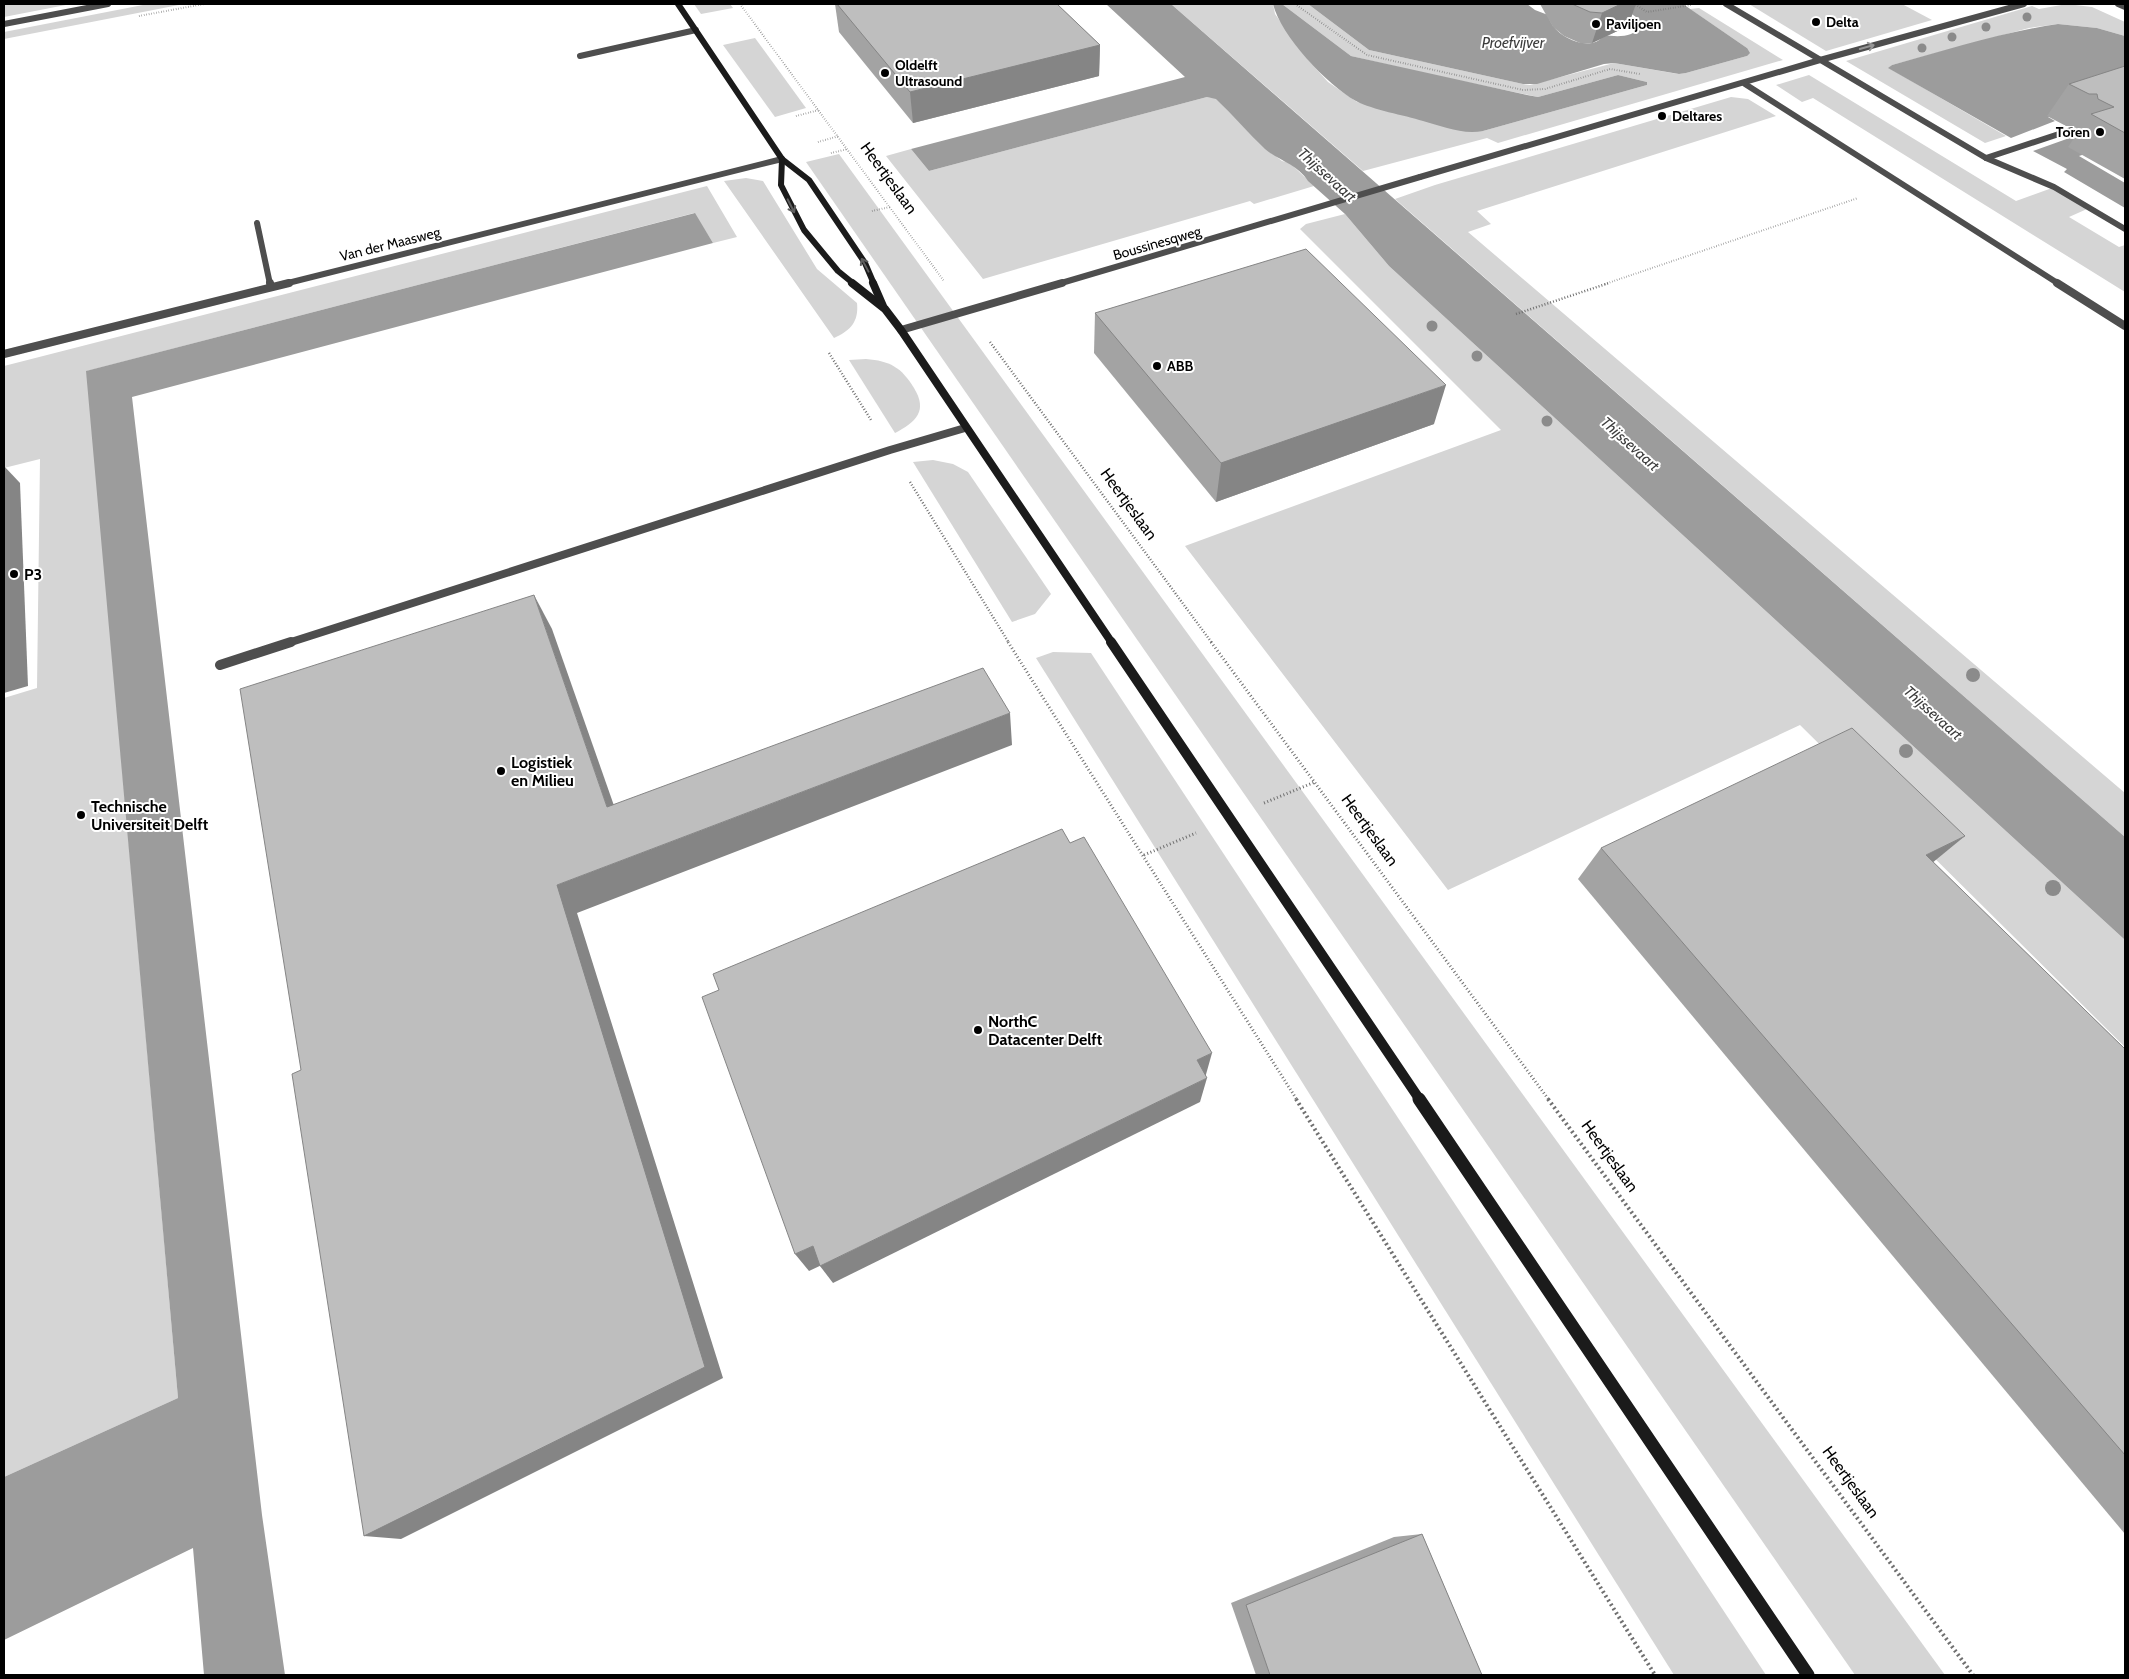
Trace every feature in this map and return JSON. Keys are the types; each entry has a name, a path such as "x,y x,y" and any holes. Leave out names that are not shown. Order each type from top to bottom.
{"street":[{"path":"4,24 108,4"},
{"path":"678,4 782,159 809,180 865,263 884,310"},
{"path":"1726,4 1986,158 2054,187 2125,229"},
{"name":"Boussinesqweg","path":"901,330 1420,177 1745,84 1820,60 2024,4"},
{"path":"2118,4 2125,7"},
{"path":"580,56 696,30"},
{"path":"1745,84 2125,326"},
{"path":"1986,158 2071,130"},
{"path":"782,159 781,185 804,230 838,271 884,310 901,330 1808,1675"},
{"name":"Van der Maasweg","path":"4,354 782,159"},
{"path":"257,223 271,286"},
{"path":"220,665 890,450 966,428"}],"path":[{"name":"Heertjeslaan","path":"740,4 1973,1675"},
{"path":"1295,4 1367,55 1523,90 1534,91 1611,69 1645,76"},
{"path":"1626,6 1636,6 1647,12 1693,4"},
{"path":"1516,314 1901,183"},
{"path":"828,353 890,450 1016,656 1134,839 1655,1675"}],"shaded area":[{"path":"4,4 71,4 4,17"},
{"path":"148,4 184,4 4,39 4,32"},
{"path":"694,4 730,4 733,8 701,14"},
{"path":"1171,4 1273,4 1275,14 1309,61 1328,82 1357,102 1483,131 1647,85 1647,82 1618,75 1538,97 1428,74 1351,56 1282,4 1308,4 1369,50 1530,85 1614,63 1678,74 1747,56 1747,48 1690,9 1699,8 1783,60 1498,143 1487,138 1363,171"},
{"path":"1749,4 1902,4 1932,20 1826,51"},
{"path":"2067,4 2092,7 2125,22 2125,36 2097,28 2058,24 2029,28 1892,65 1889,68 2006,136 1985,143 1846,61 2032,6 2039,9"},
{"path":"755,38 806,108 775,117 723,45"},
{"path":"1809,75 2016,201 2052,188 2087,209 2069,217 2119,247 2125,245 2125,292 1813,98 1802,102 1776,85"},
{"path":"1207,97 1216,98 1264,147 1282,161 1290,163 1314,186 1254,204 1250,201 983,279 886,156 911,149 929,171"},
{"path":"1731,97 1748,99 1776,116 1477,211 1491,224 1468,232 2125,793 2125,837 1395,199 1435,185"},
{"path":"839,154 1945,1675 1855,1675 806,162"},
{"path":"746,178 763,181 817,269 857,303 855,321 845,332 834,338 724,181"},
{"path":"707,186 737,237 713,243 694,213 87,371 178,1398 4,1477 4,698 37,688 40,459 4,468 4,366"},
{"path":"1345,214 1389,266 2125,940 2125,1047 1800,725 1448,890 1185,546 1501,430 1300,229 1306,224"},
{"path":"866,359 882,361 894,366 909,381 918,396 920,409 918,415 909,425 895,433 849,360"},
{"path":"933,460 953,464 968,472 1051,594 1035,614 1012,622 913,462"},
{"path":"1053,652 1091,653 1766,1675 1674,1675 1036,658"}],"water":[{"name":"Thijssevaart","path":"1106,4 1171,4 2125,837 2125,940 1389,266 1345,214 1308,181 1304,175 1265,149 1216,99 1207,97 929,171 911,149 1185,77"},
{"path":"1273,4 1282,4 1351,56 1527,95 1538,97 1618,75 1647,82 1647,85 1483,131 1467,132 1452,129 1371,107 1344,94 1319,72 1295,45 1278,17"},
{"name":"Proefvijver","path":"1308,4 1527,4 1535,10 1548,15 1553,26 1564,36 1578,42 1593,43 1604,35 1625,36 1634,32 1641,25 1636,17 1617,4 1683,4 1747,48 1750,53 1747,56 1679,74 1614,63 1604,64 1537,84 1523,84 1369,50"},
{"path":"2058,24 2097,28 2125,36 2125,98 2048,117 2055,121 2011,138 1888,68 1892,65 1975,42 2037,27"},
{"path":"2075,136 2097,150 2079,156 2125,183 2125,208 2064,172 2067,169 2033,151"},
{"path":"695,213 713,243 132,397 262,1515 285,1675 204,1675 193,1548 4,1640 4,1477 178,1398 86,371"}],"building":[{"path":"837,4 1057,4 1100,45 910,92"},
{"path":"1572,4 1621,4 1602,13 1590,12"},
{"path":"2125,66 2125,133 2091,114 2114,107 2098,99 2097,94 2089,94 2069,84"},
{"path":"1306,249 1446,385 1221,463 1095,313"},
{"path":"534,595 607,807 983,668 1010,713 557,885 705,1367 364,1536 292,1074 301,1070 240,689"},
{"path":"1852,728 1965,836 1926,855 2125,1049 2125,1455 1601,848"},
{"path":"1062,829 1070,843 1084,837 1212,1053 1197,1060 1207,1078 820,1266 813,1246 795,1254 702,997 719,990 713,974"},
{"path":"1422,1534 1482,1675 1270,1675 1246,1605"}],"place":[{"name":"Delta","path":"1816,22"},
{"name":"Paviljoen","path":"1596,24"},
{"name":"Oldelft Ultrasound","path":"885,73"},
{"name":"Deltares","path":"1662,116"},
{"name":"Toren","path":"2100,132"},
{"name":"ABB","path":"1157,366"},
{"name":"P3","path":"14,574"},
{"name":"Logistiek en Milieu","path":"501,771"},
{"name":"Technische Universiteit Delft","path":"81,815"},
{"name":"NorthC Datacenter Delft","path":"978,1030"}]}
